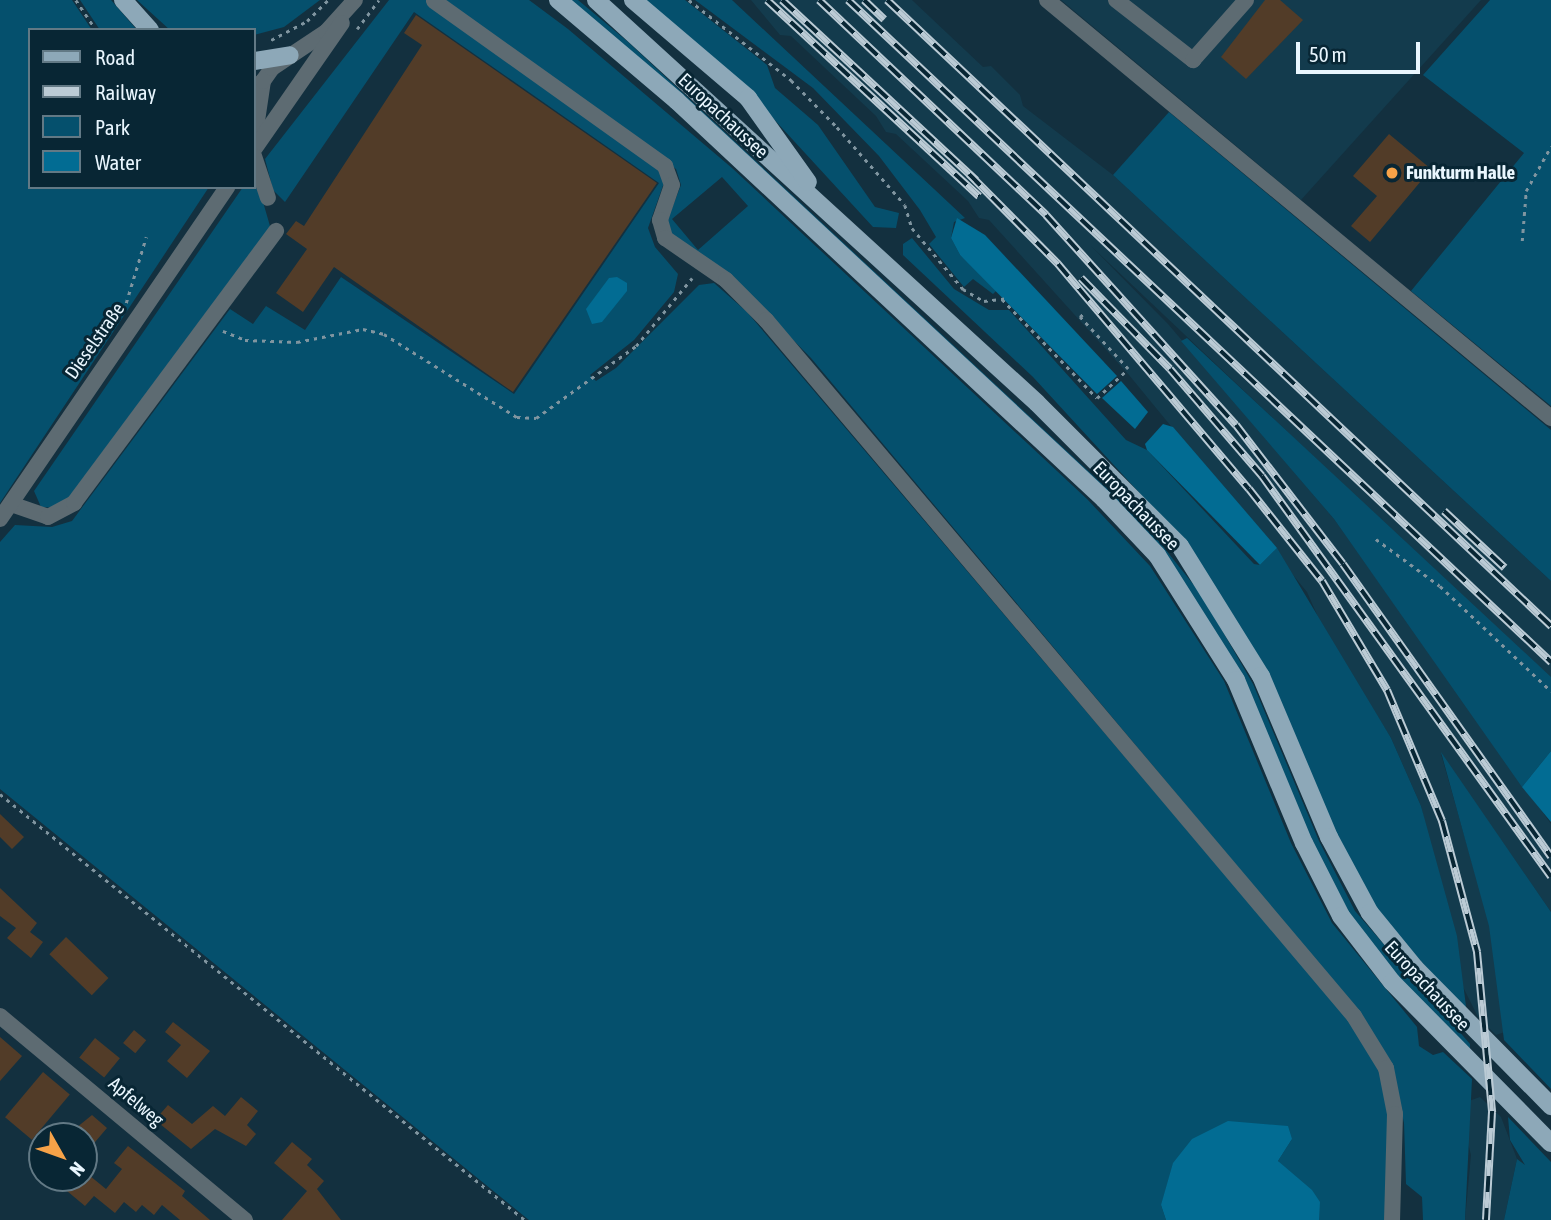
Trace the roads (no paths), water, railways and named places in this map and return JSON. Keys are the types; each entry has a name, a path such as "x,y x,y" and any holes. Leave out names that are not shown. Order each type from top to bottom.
{"main road":[{"path":"122,0 148,28"},
{"name":"Europachaussee","path":"558,0 677,101 1104,499 1157,555 1237,680 1304,844 1341,916 1392,982 1551,1143"},
{"name":"Europachaussee","path":"596,0 828,210 1118,479 1180,546 1261,676 1329,837 1370,913 1415,968 1551,1106"},
{"path":"633,0 748,98 828,210"},
{"path":"256,61 290,55"}],"street":[{"path":"1047,0 1551,418"},
{"path":"1116,0 1193,60 1246,0"},
{"path":"434,1 665,166 672,185 660,220 665,238 701,267 726,280 766,320 1354,1016 1386,1068 1395,1114 1392,1220"},
{"path":"256,128 263,81 290,55 326,32 352,4"},
{"path":"256,147 323,57 352,4"},
{"path":"256,162 268,198"},
{"name":"Dieselstraße","path":"0,519 226,189"},
{"path":"11,503 48,517 74,503 276,231"},
{"name":"Apfelweg","path":"0,1016 242,1219"}],"water":[{"path":"957,218 985,235 1117,376 1097,394 960,255 951,238"},
{"path":"617,277 627,283 627,291 602,322 592,324 586,309 609,278"},
{"path":"1121,381 1148,412 1135,429 1102,398"},
{"path":"1163,424 1173,427 1277,548 1260,565 1147,450 1145,444"},
{"path":"1551,751 1551,822 1522,787"},
{"path":"1228,1121 1288,1126 1292,1139 1278,1161 1312,1190 1320,1202 1319,1220 1166,1220 1161,1205 1173,1163 1192,1139"}],"railway":[{"path":"767,0 979,196"},
{"path":"782,0 976,180"},
{"path":"819,0 1046,215 1236,425 1343,564 1551,857"},
{"path":"848,0 1551,662"},
{"path":"864,0 884,19"},
{"path":"887,0 1551,626"},
{"path":"969,174 1058,264 1249,489 1322,581 1387,690 1442,821 1477,952 1492,1112 1486,1220"},
{"path":"1081,278 1170,369 1262,476 1551,877"},
{"path":"1444,511 1505,568"}],"place":[{"name":"Funkturm Halle","path":"1392,173"}]}
